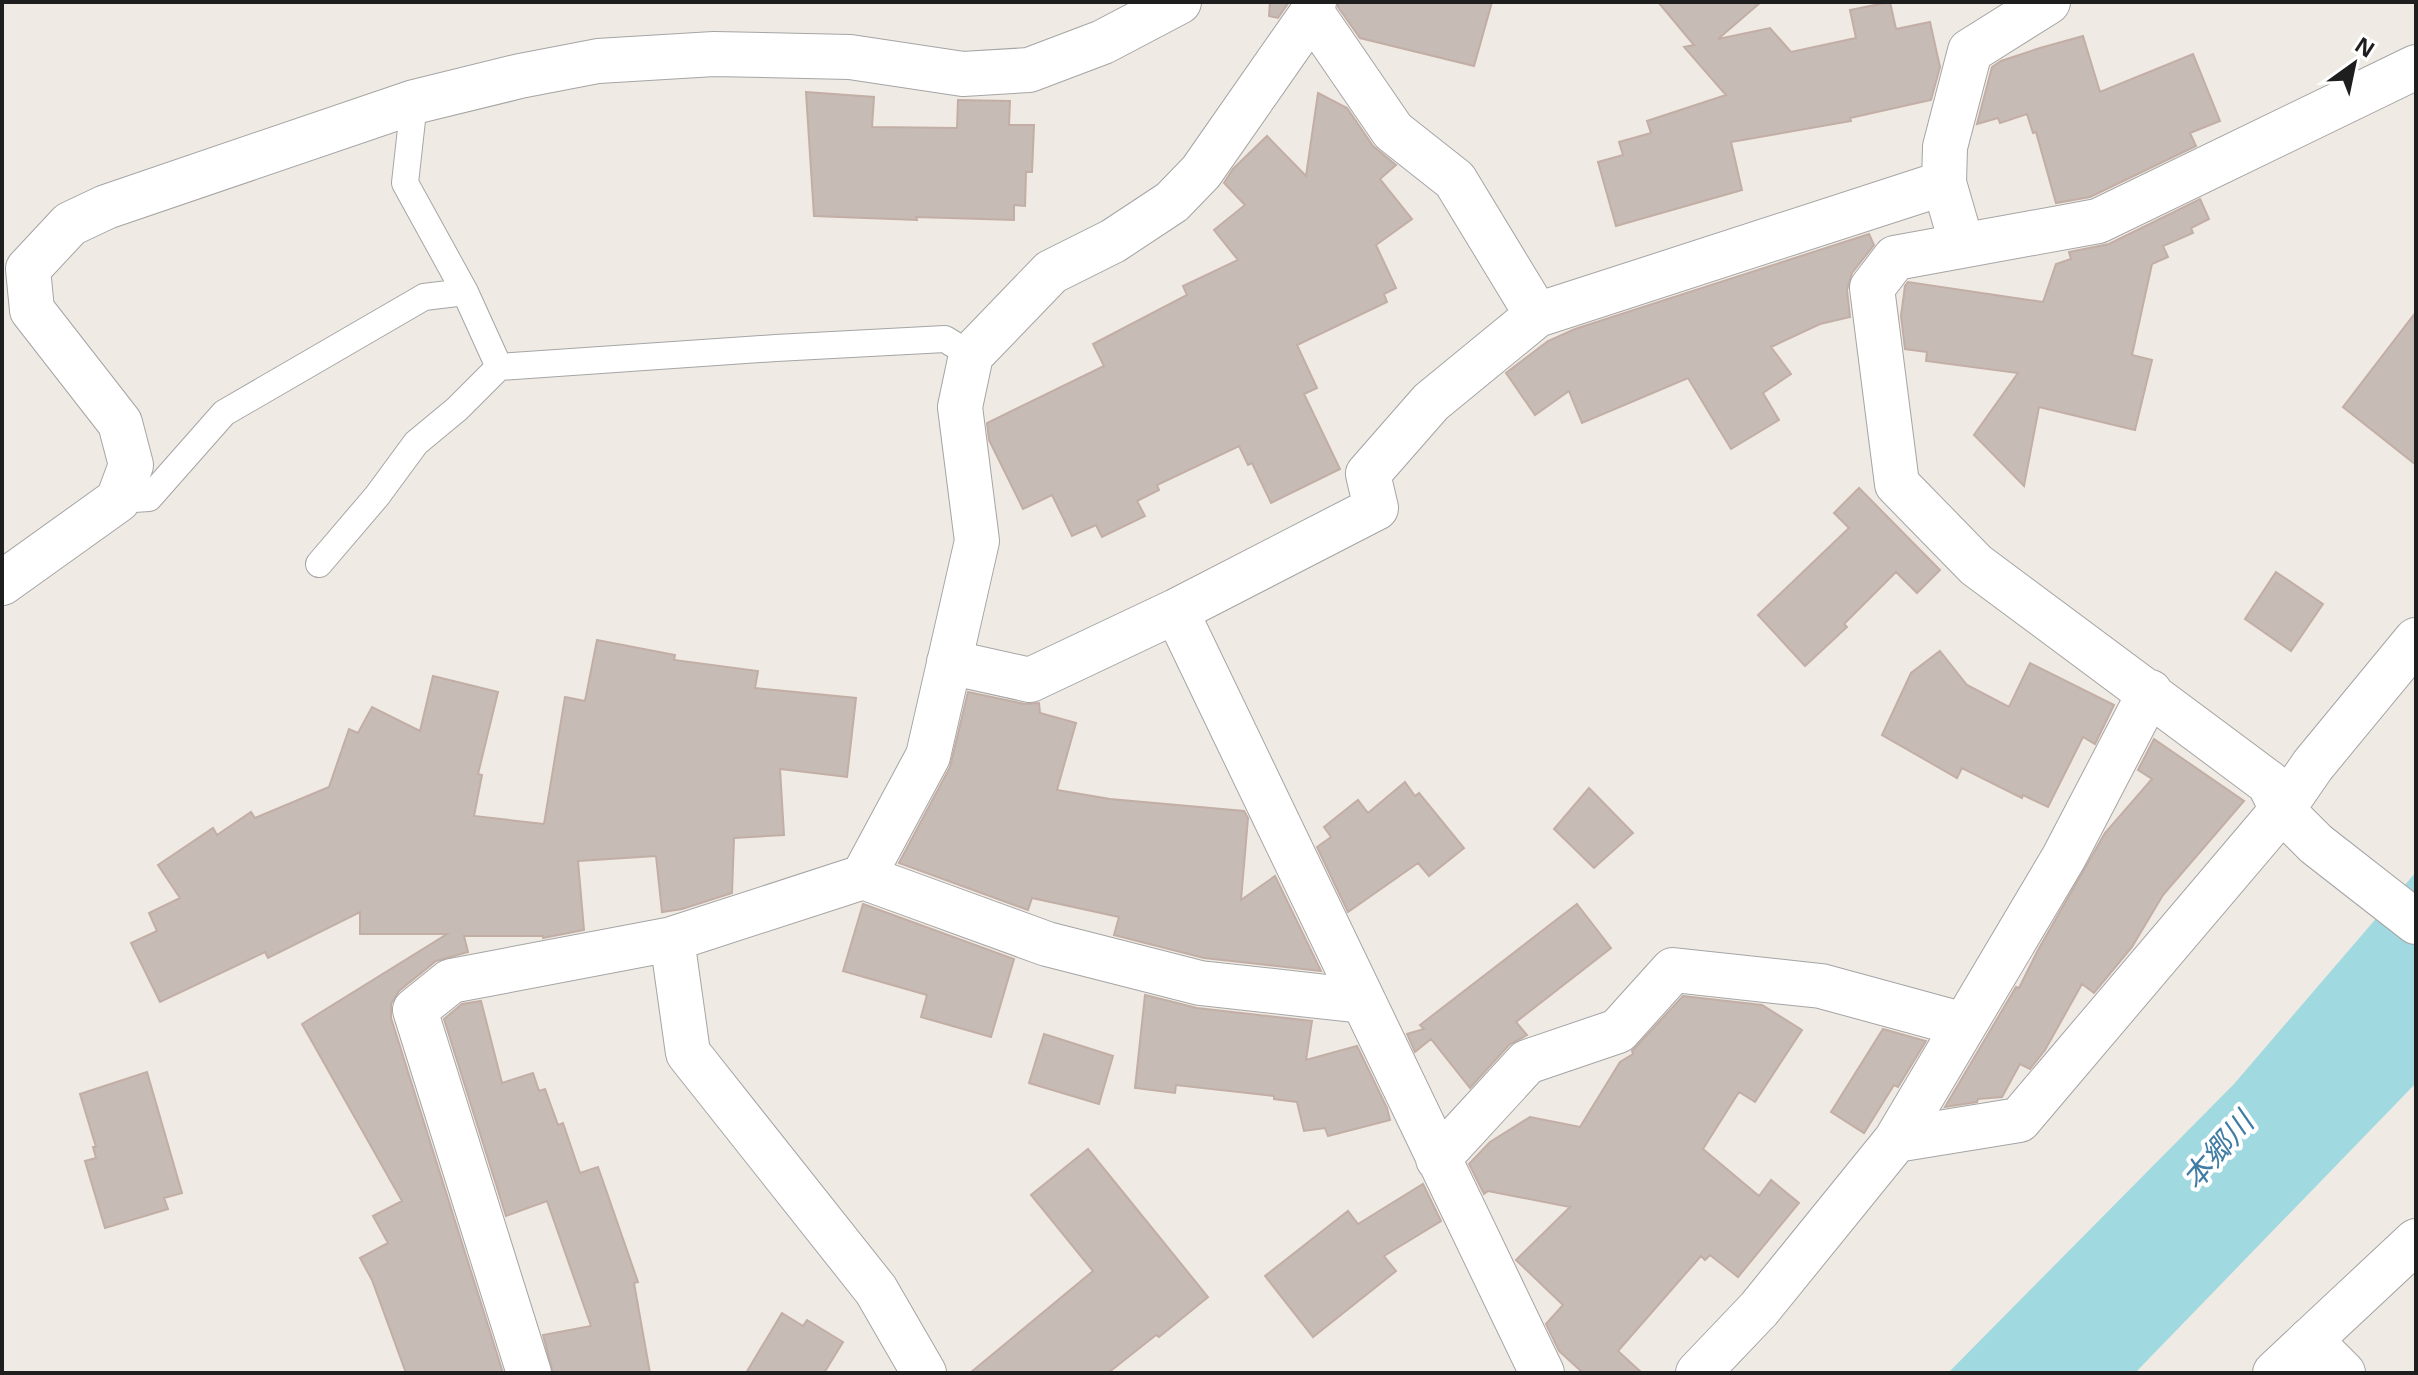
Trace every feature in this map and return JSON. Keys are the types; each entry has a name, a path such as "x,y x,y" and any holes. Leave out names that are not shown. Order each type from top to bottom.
{"street":[{"path":"2,583 118,500 131,465 120,423 32,310 28,269 70,224 106,207 414,102 520,76 598,61 714,54 850,57 963,74 1029,70 1103,42 1179,2"},
{"path":"1962,245 1944,183 1945,147 1970,51 2048,2"},
{"path":"863,877 928,756 977,541 960,407 971,355 1051,272 1113,241 1172,202 1201,172 1313,8 1393,131 1455,180 1537,315"},
{"path":"2416,67 2098,221 1895,258 1872,288 1897,484 1976,565 2269,783 2282,810 2316,844 2416,922"},
{"path":"949,662 1030,680 1176,611 1376,508 1368,474 1431,402 1537,315 1944,183"},
{"path":"1176,611 1542,1373"},
{"path":"1896,1140 2019,1120 2282,810 2313,765 2416,640"},
{"path":"1698,1373 1759,1309 1896,1140 2064,857 2150,692"},
{"path":"529,1373 415,1010 451,981 672,939 863,877 1047,944 1184,979 1363,1001"},
{"path":"672,939 688,1053 876,1290 924,1373"},
{"path":"1438,1159 1527,1062 1618,1031 1673,970 1821,986 1964,1025"},
{"path":"2275,1373 2416,1241"},
{"path":"1675,1373 1759,1309"},
{"path":"2310,1340 2343,1373"}],"lane":[{"path":"414,102 405,183 465,292 499,367"},
{"path":"118,500 149,498 224,413 424,297 465,292"},
{"path":"319,564 377,496 416,443 457,409 499,367 945,339 971,355"}],"water":[{"name":"本郷川","path":"2416,872 2416,1083 2135,1373 1948,1373 2234,1084"}],"building":[{"path":"1270,2 1289,2 1278,18 1269,16"},
{"path":"1338,2 1492,2 1474,66 1360,38 1338,7"},
{"path":"1658,2 1761,2 1718,39 1770,28 1791,52 1856,38 1850,10 1890,2 1896,29 1930,22 1940,67 1931,100 1850,118 1851,121 1731,142 1742,190 1616,226 1598,162 1623,155 1619,142 1651,133 1647,121 1726,95 1684,47 1694,45"},
{"path":"2083,36 2100,92 2193,54 2220,121 2190,133 2196,146 2090,197 2056,203 2036,132 2033,133 2027,114 2000,123 1998,118 1977,124 1992,67 2001,61"},
{"path":"806,92 874,97 872,127 957,128 958,100 1010,101 1009,125 1034,125 1032,172 1026,172 1025,206 1014,205 1014,220 814,216"},
{"path":"1318,93 1347,108 1373,146 1396,165 1380,179 1412,219 1376,245 1396,288 1384,294 1387,302 1297,345 1317,388 1304,394 1340,469 1271,503 1252,463 1248,465 1239,446 1157,485 1159,490 1137,501 1145,516 1102,537 1096,525 1072,536 1052,495 1023,509 989,440 987,423 1104,366 1093,344 1187,295 1183,286 1238,260 1214,230 1245,205 1224,183 1233,169 1267,136 1306,176"},
{"path":"2200,199 2209,219 2191,228 2193,233 2163,246 2168,257 2152,264 2132,355 2152,360 2135,430 2039,407 2024,486 1974,435 2018,373 1926,361 1927,352 1905,349 1901,316 1905,286 1908,282 2043,302 2056,264 2071,259 2069,252 2109,244"},
{"path":"1869,234 1874,245 1852,273 1847,290 1850,317 1820,324 1771,347 1791,374 1763,393 1779,420 1731,449 1688,378 1582,423 1569,391 1535,415 1506,373 1548,341 1575,329"},
{"path":"2416,312 2416,465 2343,407"},
{"path":"1859,488 1940,570 1917,593 1896,572 1844,624 1847,627 1805,666 1758,615 1849,528 1834,513"},
{"path":"2276,572 2323,604 2291,651 2245,619"},
{"path":"597,640 675,655 674,660 758,671 755,688 856,698 847,777 780,769 784,835 734,838 732,893 662,912 656,856 578,861 584,930 543,938 464,936 468,952 436,961 399,991 391,1004 391,1018 503,1373 406,1373 372,1280 360,1258 388,1243 373,1216 402,1201 302,1024 447,934 360,934 360,912 268,958 265,952 160,1002 131,943 157,931 149,913 180,898 158,865 213,828 217,835 251,812 255,818 329,787 349,729 358,733 372,707 420,731 433,676 498,692 478,774 482,775 474,816 544,824 565,697 585,701"},
{"path":"1940,651 1967,685 2009,707 2030,663 2114,705 2095,744 2083,737 2048,807 2023,795 2022,798 1962,768 1957,778 1882,735 1911,673"},
{"path":"968,692 1025,704 1039,703 1040,713 1076,723 1057,790 1110,799 1244,811 1248,818 1241,900 1275,876 1321,971 1204,958 1114,935 1119,917 1032,898 1028,910 899,863 950,767"},
{"path":"2154,739 2244,801 2163,895 2132,947 2094,993 2082,984 2045,1050 2030,1069 2020,1064 2002,1097 1945,1107 2016,987 2019,988 2105,833 2152,779 2138,770"},
{"path":"1405,782 1415,796 1419,793 1464,848 1429,876 1418,863 1348,912 1317,847 1331,837 1324,827 1358,800 1368,813"},
{"path":"1589,788 1633,833 1594,868 1554,829"},
{"path":"863,904 1014,959 991,1037 921,1017 927,995 843,971"},
{"path":"1577,904 1611,948 1516,1022 1527,1035 1509,1045 1470,1088 1431,1039 1415,1052 1407,1034 1424,1029 1420,1025"},
{"path":"1145,995 1197,1008 1312,1021 1306,1060 1357,1046 1390,1120 1328,1136 1325,1128 1304,1131 1297,1102 1274,1099 1274,1096 1176,1085 1175,1093 1135,1088"},
{"path":"1683,996 1762,1005 1802,1030 1755,1102 1739,1092 1703,1149 1759,1196 1771,1180 1799,1203 1738,1277 1710,1255 1705,1260 1701,1256 1618,1351 1642,1373 1583,1373 1559,1351 1546,1324 1563,1305 1516,1260 1570,1207 1488,1191 1484,1194 1469,1164 1490,1142 1530,1117 1580,1127 1620,1062 1633,1054 1632,1051"},
{"path":"481,1001 502,1083 533,1073 539,1091 545,1089 558,1125 563,1123 580,1173 598,1167 638,1282 634,1283 650,1373 553,1373 543,1335 591,1326 547,1201 506,1216 444,1019 462,1004"},
{"path":"1883,1029 1926,1041 1898,1087 1894,1085 1864,1133 1831,1112"},
{"path":"1044,1034 1113,1056 1099,1104 1029,1083"},
{"path":"147,1072 182,1193 164,1198 168,1209 105,1228 85,1161 96,1158 93,1147 96,1147 80,1094"},
{"path":"1088,1149 1208,1297 1108,1373 970,1373 1093,1271 1031,1195"},
{"path":"1423,1184 1441,1221 1384,1256 1396,1271 1313,1337 1265,1276 1348,1211 1358,1224"},
{"path":"782,1313 803,1326 807,1320 843,1342 824,1373 746,1373"}]}
